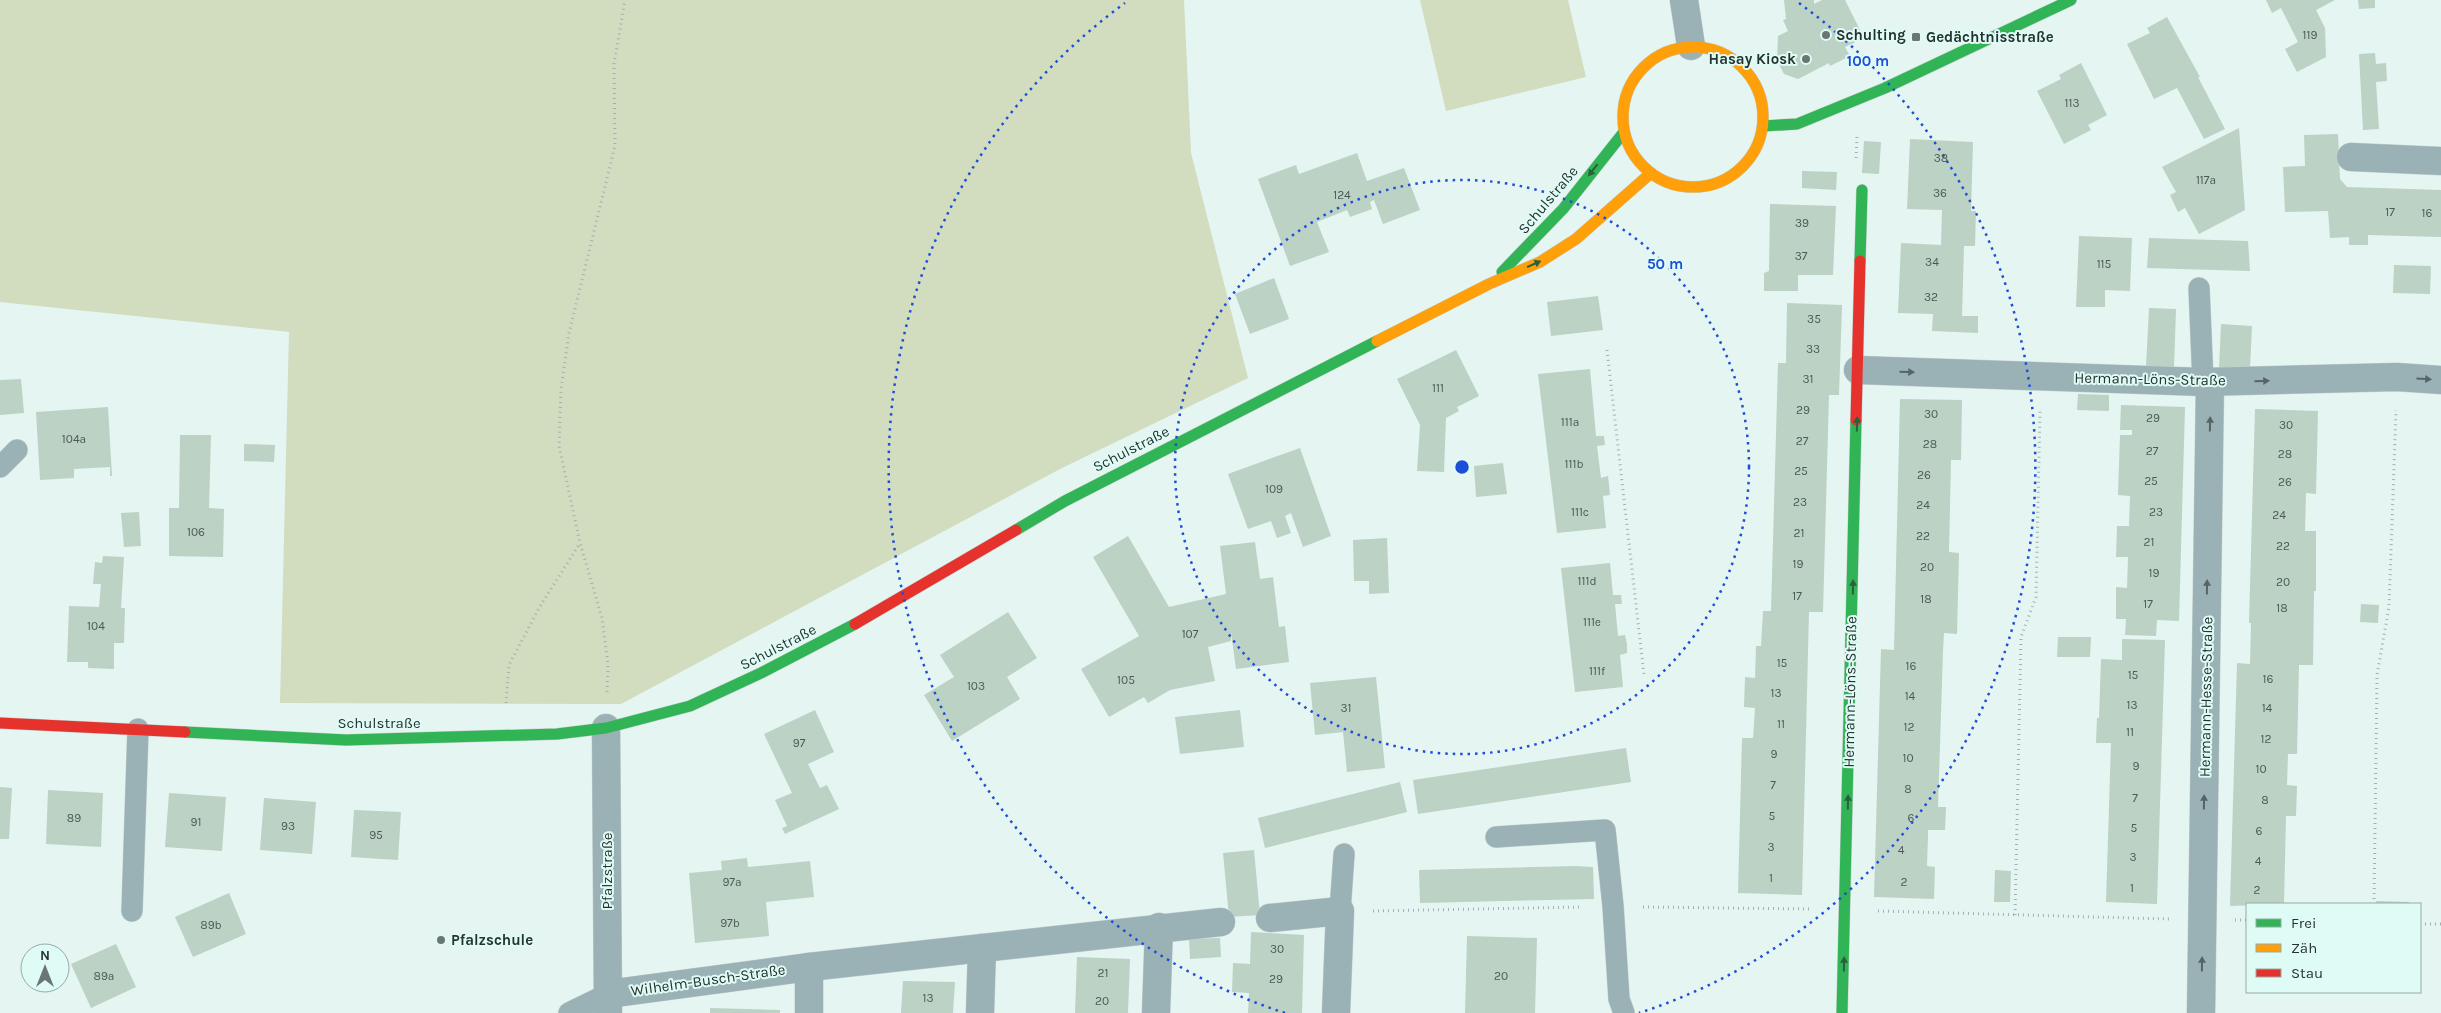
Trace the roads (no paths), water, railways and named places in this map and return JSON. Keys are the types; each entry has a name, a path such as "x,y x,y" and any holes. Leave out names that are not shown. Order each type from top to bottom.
{"main road":[{"path":"1763,126 1797,124 1886,88 2070,0"},
{"path":"1691,46 1709,48 1725,54 1740,63 1752,76 1759,92 1763,109 1763,126 1757,146 1746,164 1730,177 1710,185 1690,187 1669,183 1651,173 1638,162 1624,132 1623,107 1631,83 1646,64 1667,51 1691,46"},
{"name":"Schulstraße","path":"1489,284 1563,209 1624,132"},
{"name":"Schulstraße","path":"0,723 346,740 503,737 557,734 606,728 690,706 761,673 858,623 1065,501 1489,284 1540,262 1576,239 1651,173"},
{"name":"Hermann-Löns-Straße","path":"1842,1013 1862,190"}],"street":[{"path":"1684,0 1691,46"},
{"path":"2352,156 2441,161"},
{"name":"Hermann-Löns-Straße","path":"1858,370 2207,382 2397,377 2441,380"},
{"name":"Hermann-Hesse-Straße","path":"2201,1013 2207,382"},
{"name":"Pfalzstraße","path":"606,728 608,1003"},
{"path":"1270,918 1340,911 1336,1013"},
{"name":"Wilhelm-Busch-Straße","path":"608,1003 809,967 1159,927 1221,922"},
{"path":"1156,1013 1159,927"},
{"path":"980,1013 982,948"},
{"name":"Wilhelm-Busch-Straße","path":"809,967 809,1013"}],"lane":[{"path":"2199,288 2207,382"},
{"path":"0,467 18,450"},
{"path":"132,911 138,729"},
{"path":"1496,837 1605,830 1614,906 1619,1000 1624,1013"},
{"path":"1340,911 1344,854"},
{"path":"569,1013 608,1003"}],"place":[{"name":"Schulting","path":"1826,35"},
{"name":"Gedächtnisstraße","path":"1916,37"},
{"name":"Hasay Kiosk","path":"1806,59"},
{"name":"Pfalzschule","path":"441,940"}]}
